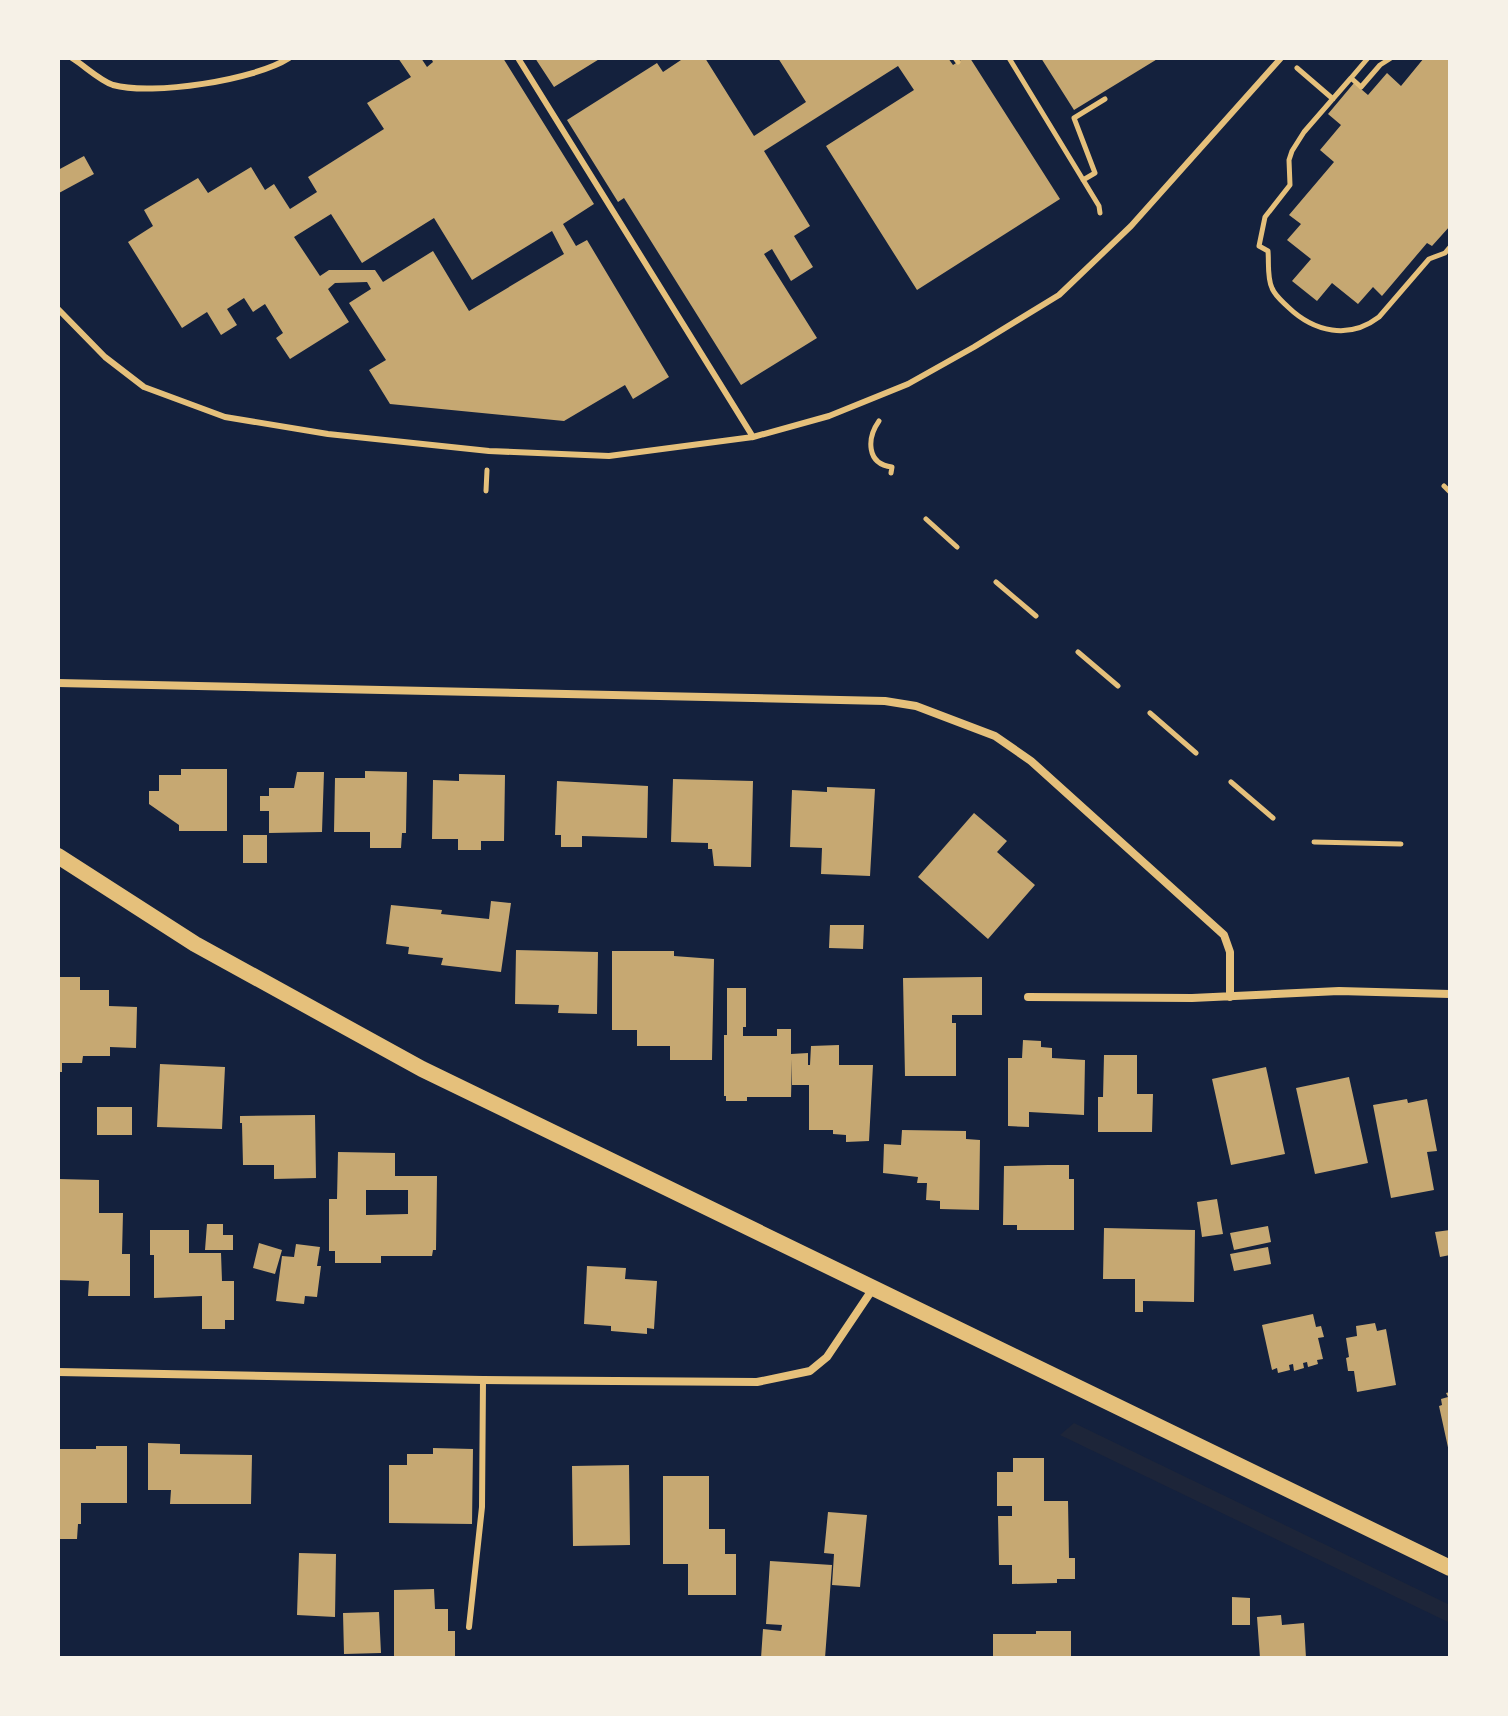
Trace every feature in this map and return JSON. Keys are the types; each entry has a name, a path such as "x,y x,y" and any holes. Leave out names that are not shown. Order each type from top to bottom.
{"main road":[{"path":"58,856 152,918 344,1028 436,1076 1450,1568"}],"street":[{"path":"58,683 885,701 916,706 995,736 1031,761 1224,935 1230,952 1230,997"},
{"path":"1028,997 1230,997 1339,991 1450,994"},
{"path":"58,1372 757,1382 810,1371 827,1357 872,1290"}],"lane":[{"path":"72,58 111,84 130,88 163,88 241,77 289,58"},
{"path":"518,58 753,437"},
{"path":"58,309 105,357 144,387 225,417 328,434 504,452 609,456 753,437 829,416 908,384 1059,295 1131,226 1281,58"},
{"path":"469,1627 482,1507 483,1380"}],"path":[{"path":"1009,58 1100,213"},
{"path":"1368,58 1292,151 1290,185 1271,208 1262,227 1259,246 1268,251 1270,285 1301,320 1318,328 1353,331 1379,317 1429,259 1445,253 1450,247"},
{"path":"1351,78 1361,87 1380,65 1391,58"},
{"path":"1296,68 1333,99"},
{"path":"1083,180 1095,173 1074,118 1105,99"},
{"path":"880,412 883,418 872,433 871,451 877,462 892,467 891,473"},
{"path":"486,491 487,465"},
{"path":"1444,486 1450,492"},
{"path":"926,519 957,547"},
{"path":"996,582 1036,616"},
{"path":"1078,652 1118,686"},
{"path":"1150,713 1196,753"},
{"path":"1231,782 1273,818"},
{"path":"1314,842 1401,844"}],"shaded area":[{"path":"1074,1423 1450,1605 1450,1623 1060,1435"}],"building":[{"path":"398,58 421,58 427,67 433,62 431,58 503,58 594,204 563,224 576,246 587,240 669,377 633,399 625,385 564,421 390,404 369,370 386,360 349,303 371,289 367,282 335,283 328,289 349,322 290,359 276,338 283,333 265,304 253,312 244,298 227,309 237,325 221,335 207,312 182,328 128,242 153,226 144,210 198,178 208,193 251,167 265,190 274,184 290,209 317,192 308,177 384,129 367,103 411,77","holes":["331,214 362,263 434,218 472,280 552,231 564,254 469,311 433,251 383,282 375,270 329,270 320,276 294,237"]},
{"path":"535,58 601,58 554,87"},
{"path":"684,58 705,58 754,136 806,102 778,58 948,58 953,65 970,58 1060,199 917,290 826,146 914,90 898,66 764,151 810,226 794,236 813,267 791,281 772,249 764,254 817,338 741,385 624,198 618,202 567,120 657,63 663,72"},
{"path":"1041,58 1159,58 1074,110"},
{"path":"1424,58 1450,58 1450,226 1432,246 1427,243 1382,296 1373,287 1358,304 1332,283 1317,301 1292,281 1311,259 1287,240 1301,224 1289,215 1334,162 1320,150 1341,125 1328,114 1354,83 1368,95 1387,73 1401,86"},
{"path":"84,156 94,174 59,193 58,170"},
{"path":"181,769 227,769 227,831 179,831 179,825 149,804 149,791 159,791 159,775 181,775"},
{"path":"365,771 407,772 406,833 402,833 401,848 370,848 370,832 334,832 335,778 365,778"},
{"path":"297,772 324,772 322,832 269,833 269,811 260,811 260,796 269,796 269,788 294,788"},
{"path":"459,774 505,775 504,841 481,841 481,850 458,850 458,839 432,839 433,780 459,781"},
{"path":"673,779 753,781 751,867 714,866 708,843 671,842"},
{"path":"557,781 648,786 647,838 582,836 582,847 561,847 561,835 555,835"},
{"path":"827,787 875,789 870,876 821,874 822,848 790,847 792,790 827,792"},
{"path":"974,813 1007,841 997,852 1035,885 988,939 918,877"},
{"path":"243,835 267,835 267,863 243,863"},
{"path":"491,901 511,903 501,972 441,965 443,958 408,954 409,947 386,944 391,905 489,919"},
{"path":"830,925 864,925 863,949 829,948"},
{"path":"516,950 598,952 597,1014 558,1013 559,1005 515,1004"},
{"path":"612,951 674,951 674,956 714,959 712,1060 670,1060 670,1046 637,1046 637,1030 612,1030"},
{"path":"58,977 80,977 80,990 109,990 109,1006 137,1007 136,1048 110,1047 110,1056 83,1056 82,1063 62,1063 62,1072 58,1072"},
{"path":"982,977 982,1015 952,1015 952,1023 956,1023 956,1076 905,1076 903,978"},
{"path":"727,988 746,988 746,1027 743,1027 743,1036 777,1036 777,1029 791,1029 791,1054 808,1053 808,1065 811,1046 839,1045 839,1065 873,1065 869,1141 846,1142 846,1135 833,1134 833,1130 809,1130 809,1085 792,1085 792,1059 791,1097 747,1097 747,1101 726,1101 724,1035 727,1035"},
{"path":"1023,1040 1041,1041 1041,1047 1052,1048 1052,1058 1085,1060 1084,1115 1029,1112 1029,1127 1008,1126 1008,1058 1022,1058"},
{"path":"1104,1055 1137,1055 1137,1094 1153,1094 1152,1132 1098,1132 1098,1097 1103,1097"},
{"path":"160,1064 225,1067 222,1129 157,1127"},
{"path":"1266,1067 1285,1154 1231,1165 1212,1079"},
{"path":"1349,1077 1368,1163 1315,1174 1296,1088"},
{"path":"1407,1099 1408,1103 1427,1099 1437,1151 1427,1152 1434,1190 1391,1198 1373,1105"},
{"path":"97,1107 132,1107 132,1135 97,1135"},
{"path":"315,1115 316,1178 274,1179 274,1165 243,1165 240,1116"},
{"path":"902,1130 966,1131 966,1139 980,1140 979,1210 940,1209 940,1201 926,1200 927,1183 917,1183 918,1177 883,1173 884,1144 901,1145"},
{"path":"338,1152 395,1153 395,1176 437,1176 436,1250 433,1250 432,1256 381,1256 381,1263 335,1263 335,1251 329,1251 329,1199 337,1199","holes":["366,1190 408,1190 408,1214 366,1215"]},
{"path":"1069,1165 1069,1179 1074,1179 1074,1230 1017,1230 1017,1225 1003,1225 1004,1166"},
{"path":"58,1179 99,1180 99,1213 123,1213 122,1254 130,1254 130,1296 88,1296 89,1281 58,1280"},
{"path":"1217,1199 1223,1234 1202,1237 1197,1202"},
{"path":"207,1224 223,1224 223,1235 233,1235 233,1250 205,1250"},
{"path":"1268,1226 1271,1242 1234,1250 1230,1233"},
{"path":"1104,1228 1195,1230 1194,1302 1143,1301 1143,1312 1135,1312 1135,1279 1103,1279"},
{"path":"150,1230 189,1230 189,1253 221,1253 222,1281 234,1281 234,1320 225,1320 225,1329 202,1329 202,1296 154,1298 154,1255 150,1255"},
{"path":"1450,1230 1450,1255 1440,1257 1435,1232"},
{"path":"259,1243 282,1250 275,1274 253,1268"},
{"path":"296,1244 320,1247 317,1297 305,1296 304,1304 276,1301 282,1256 294,1257"},
{"path":"1268,1247 1271,1264 1234,1271 1230,1254"},
{"path":"587,1266 626,1268 625,1279 657,1281 654,1329 647,1328 647,1334 611,1331 611,1326 584,1324"},
{"path":"1313,1314 1316,1327 1321,1326 1324,1337 1318,1338 1323,1359 1308,1367 1307,1362 1303,1363 1304,1368 1294,1371 1293,1364 1289,1365 1290,1370 1278,1373 1277,1368 1272,1370 1262,1325"},
{"path":"1375,1323 1377,1331 1386,1329 1396,1385 1357,1392 1354,1371 1348,1371 1346,1338 1357,1336 1356,1326"},
{"path":"1450,1392 1449,1452 1439,1406 1442,1405 1441,1399 1448,1397 1446,1393"},
{"path":"148,1443 180,1444 180,1454 252,1455 251,1504 170,1504 171,1490 148,1490"},
{"path":"96,1446 127,1446 127,1503 81,1503 77,1539 58,1539 58,1449 96,1449"},
{"path":"433,1448 473,1449 472,1524 389,1523 389,1465 407,1465 407,1454 433,1454"},
{"path":"1013,1458 1044,1458 1044,1501 1068,1501 1069,1558 1075,1558 1075,1579 1057,1579 1057,1583 1012,1584 1012,1565 999,1565 998,1516 1012,1516 1012,1506 997,1506 997,1472 1013,1472"},
{"path":"629,1465 630,1545 573,1546 572,1466"},
{"path":"663,1476 709,1476 709,1529 725,1529 725,1554 736,1554 736,1595 688,1595 688,1564 663,1564"},
{"path":"828,1512 867,1515 860,1587 832,1585 834,1554 824,1553"},
{"path":"299,1553 336,1554 335,1617 297,1615"},
{"path":"770,1561 832,1565 825,1658 761,1658 763,1629 781,1631 782,1625 766,1624"},
{"path":"434,1589 435,1609 448,1609 448,1631 455,1631 455,1658 394,1658 394,1590"},
{"path":"1232,1597 1250,1598 1250,1625 1232,1625"},
{"path":"379,1612 381,1653 344,1654 343,1613"},
{"path":"1281,1615 1282,1625 1304,1623 1306,1658 1260,1658 1257,1617"},
{"path":"1036,1631 1071,1631 1071,1658 993,1658 993,1634 1036,1634"}]}
